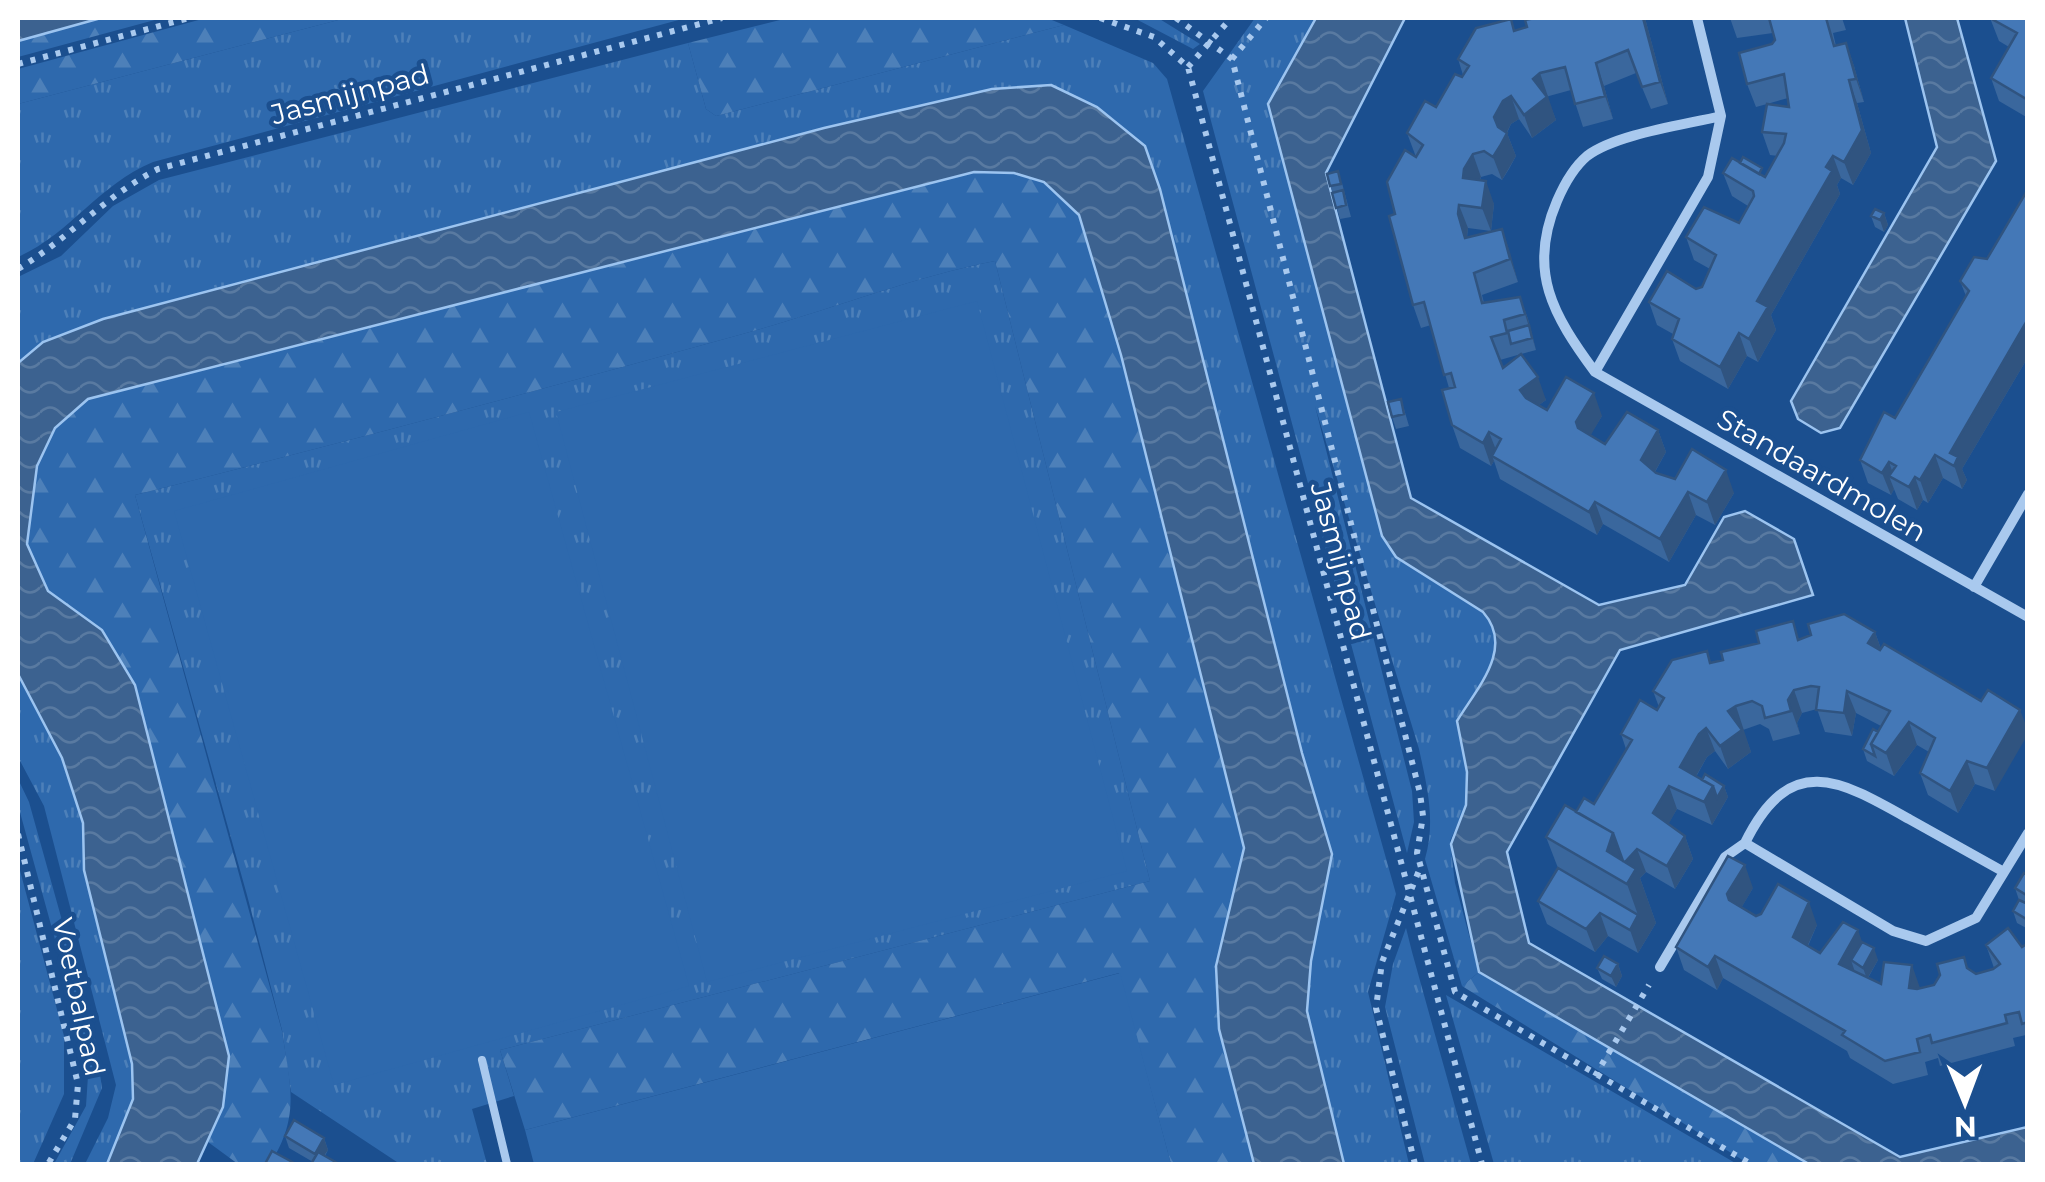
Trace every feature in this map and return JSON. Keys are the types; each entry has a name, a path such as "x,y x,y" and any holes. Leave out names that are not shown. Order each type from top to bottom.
{"street":[{"path":"1595,372 1708,176 1721,116 1697,18"},
{"name":"Standaardmolen","path":"1721,116 1629,139 1587,156 1563,187 1548,223 1541,266 1552,302 1595,372 2028,617"},
{"path":"1974,587 2028,494"},
{"path":"1660,966 1725,857 1745,843 1754,824 1784,792 1814,780 1848,784 2004,872"},
{"path":"1745,843 1893,932 1926,941 1976,918 2028,833"}],"lane":[{"path":"482,1060 508,1164"}],"path":[{"path":"18,64 189,18"},
{"name":"Jasmijnpad","path":"18,270 55,246 107,198 158,169 722,18"},
{"path":"1100,18 1154,37 1188,66 1231,18"},
{"path":"1176,18 1232,59 1420,793 1420,867 1455,992 1751,1164"},
{"path":"1232,59 1266,18"},
{"name":"Jasmijnpad","path":"1188,66 1482,1164"},
{"name":"Voetbalpad","path":"18,834 78,1084 75,1119 48,1164"},
{"path":"1415,1164 1376,1008 1382,962 1420,867"},
{"path":"1595,1076 1644,994"}],"green space":[{"path":"101,18 162,18 18,57 18,41"},
{"path":"206,18 346,18 18,104 18,69"},
{"path":"346,18 686,18 153,162 116,183 53,236 18,257 18,104"},
{"path":"788,18 1047,18 1064,25 716,116 706,109 688,43"},
{"path":"1134,18 1158,18 1200,44 1193,49"},
{"path":"1255,18 1316,18 1268,105 1382,536 1396,557 1483,612 1495,640 1490,668 1457,721 1467,772 1466,805 1450,841 1455,883 1479,972 1462,986 1425,859 1430,817 1419,749 1315,406 1412,791 1414,822 1407,853 1203,91"},
{"path":"1064,25 1153,63 1167,79 1396,894 1368,992 1409,1164 1344,1164 1307,1011 1311,961 1332,854 1302,753 1160,189 824,128 103,319 43,342 18,363 18,277 61,256 113,206 159,180 688,43 706,109 716,116"},
{"path":"974,172 1014,173 1044,182 1079,215 1121,355 1244,849 1216,966 1219,1029 1254,1164 1171,1164 1119,973 525,1130 500,1050 1150,881 995,261 930,276 771,326 588,376 135,495 282,1031 290,1084 290,1115 270,1164 238,1164 208,1142 223,1107 229,1056 200,953 102,630 48,591 27,544 37,466 55,428 87,399"},
{"path":"995,261 1150,881 500,1050 514,1096 472,1109 487,1164 400,1164 291,1092 282,1030 247,895 135,495 588,376 771,326 930,276"},
{"path":"977,301 1127,871 707,982 556,412"},
{"path":"529,412 689,986 334,1085 174,511"},
{"path":"18,674 62,758 83,823 84,870 132,1064 133,1098 107,1164 85,1164 108,1118 116,1085 44,806 18,757"},
{"path":"18,779 29,802 95,1039 102,1088 70,1164 54,1164 86,1106 88,1076 83,1041 18,805"},
{"path":"18,863 64,1036 64,1094 33,1164 18,1164"},
{"path":"1406,928 1471,1164 1425,1164 1385,1007 1393,964"},
{"path":"1479,972 1809,1164 1749,1164 1462,986"},
{"path":"1120,973 1171,1164 534,1164 525,1130"},
{"path":"1446,995 1737,1164 1494,1164"}],"water":[{"path":"18,18 101,18 18,41"},
{"path":"1316,18 1405,18 1326,173 1411,498 1599,605 1685,585 1724,517 1745,511 1794,539 1813,595 1620,650 1507,852 1529,943 1900,1157 2027,1127 2027,1164 1809,1164 1479,972 1451,844 1466,805 1467,772 1457,721 1490,668 1495,640 1483,612 1396,557 1382,536 1268,104"},
{"path":"1905,18 1957,18 1996,161 1840,428 1821,433 1798,419 1791,401 1937,147"},
{"path":"1051,85 1097,107 1145,146 1160,189 1302,753 1332,854 1311,961 1307,1011 1344,1164 1254,1164 1219,1029 1216,966 1244,848 1121,355 1079,215 1044,182 1014,173 974,172 88,399 55,428 37,466 27,544 48,591 102,630 135,685 229,1056 223,1107 197,1164 107,1164 133,1099 132,1064 84,870 83,823 62,758 18,674 18,363 43,342 103,319 824,128 992,89"}],"building":[{"path":"1643,18 1660,82 1642,87 1628,50 1596,63 1605,96 1575,104 1565,67 1540,73 1533,79 1547,97 1524,115 1511,96 1503,101 1494,117 1498,127 1507,133 1500,146 1493,157 1484,151 1473,154 1464,169 1463,178 1486,181 1482,208 1459,205 1458,214 1465,238 1502,229 1510,259 1474,273 1482,303 1520,297 1525,314 1504,320 1507,333 1491,337 1503,368 1521,354 1538,377 1520,390 1526,398 1547,410 1566,377 1594,393 1576,422 1578,428 1605,444 1627,412 1658,430 1641,460 1656,473 1675,479 1692,449 1726,470 1707,502 1688,492 1660,539 1595,502 1589,512 1492,456 1501,439 1489,432 1483,443 1452,425 1442,390 1455,387 1451,373 1444,375 1424,302 1413,305 1389,216 1395,214 1387,182 1405,150 1416,157 1423,145 1407,133 1425,101 1436,107 1455,74 1462,77 1469,66 1458,59 1476,28 1511,19 1514,31 1527,27 1525,20"},
{"path":"1769,18 1826,18 1834,46 1846,43 1856,79 1849,80 1862,130 1844,162 1833,156 1826,167 1832,171 1757,301 1768,307 1749,339 1739,333 1720,367 1672,339 1679,319 1649,302 1667,271 1696,289 1702,287 1716,255 1686,237 1704,207 1739,223 1753,191 1723,173 1732,158 1765,177 1784,143 1786,134 1762,132 1767,104 1789,107 1784,74 1747,84 1739,53 1772,44 1775,40"},
{"path":"1990,18 2028,18 2028,100 1991,78 2017,33"},
{"path":"1743,157 1762,168 1759,174 1740,163"},
{"path":"1338,171 1341,184 1330,186 1327,174"},
{"path":"2028,189 2028,319 1950,453 1958,457 1954,466 1935,455 1920,480 1915,477 1909,487 1889,476 1896,466 1889,462 1882,473 1860,460 1884,412 1895,418 1969,291 1960,281 1974,257 1987,259"},
{"path":"1343,190 1346,205 1336,208 1332,193"},
{"path":"1875,209 1884,213 1880,220 1871,216"},
{"path":"1529,325 1532,338 1511,344 1508,331"},
{"path":"1401,399 1404,414 1392,417 1388,402"},
{"path":"1844,614 1875,632 1868,643 1880,650 1884,644 1981,701 1988,690 2020,710 1987,768 1967,761 1950,791 1920,773 1935,738 1909,722 1886,753 1871,744 1890,711 1847,691 1844,713 1816,710 1819,687 1811,686 1794,690 1788,700 1791,711 1765,718 1762,706 1752,701 1728,711 1742,730 1720,746 1706,728 1699,734 1680,767 1713,786 1704,802 1669,786 1653,813 1685,836 1667,866 1637,849 1623,861 1613,833 1576,812 1584,798 1594,804 1632,740 1621,734 1640,700 1657,710 1664,698 1653,691 1672,660 1707,651 1710,663 1723,660 1721,652 1759,643 1756,631 1793,621 1798,640 1811,635 1808,624"},
{"path":"1873,729 1878,732 1871,744 1875,756 1863,749"},
{"path":"1705,774 1724,786 1717,798 1713,786 1702,780"},
{"path":"1565,805 1613,833 1607,851 1636,869 1627,884 1546,837"},
{"path":"1728,856 1745,865 1727,894 1729,900 1756,916 1778,884 1809,902 1793,937 1820,953 1843,922 1858,930 1839,964 1881,984 1884,962 1912,965 1909,988 1917,989 1934,985 1940,975 1937,964 1964,957 1967,968 1976,974 1993,969 2000,964 1986,945 2008,928 2022,947 2028,943 2028,1022 2022,1024 2019,1012 2005,1015 2007,1023 1932,1043 1930,1035 1917,1039 1920,1052 1885,1061 1842,1035 1845,1031 1715,956 1708,967 1676,947"},
{"path":"1558,868 1638,915 1630,930 1600,913 1586,929 1538,901"},
{"path":"2024,873 2028,875 2028,896 2015,888"},
{"path":"2019,900 2028,904 2028,920 2013,911"},
{"path":"1862,942 1874,948 1863,968 1851,960"},
{"path":"1604,956 1618,964 1611,976 1597,968"},
{"path":"294,1120 324,1138 315,1154 285,1136"},
{"path":"272,1151 296,1164 265,1164"},
{"path":"318,1152 339,1164 311,1164"}]}
